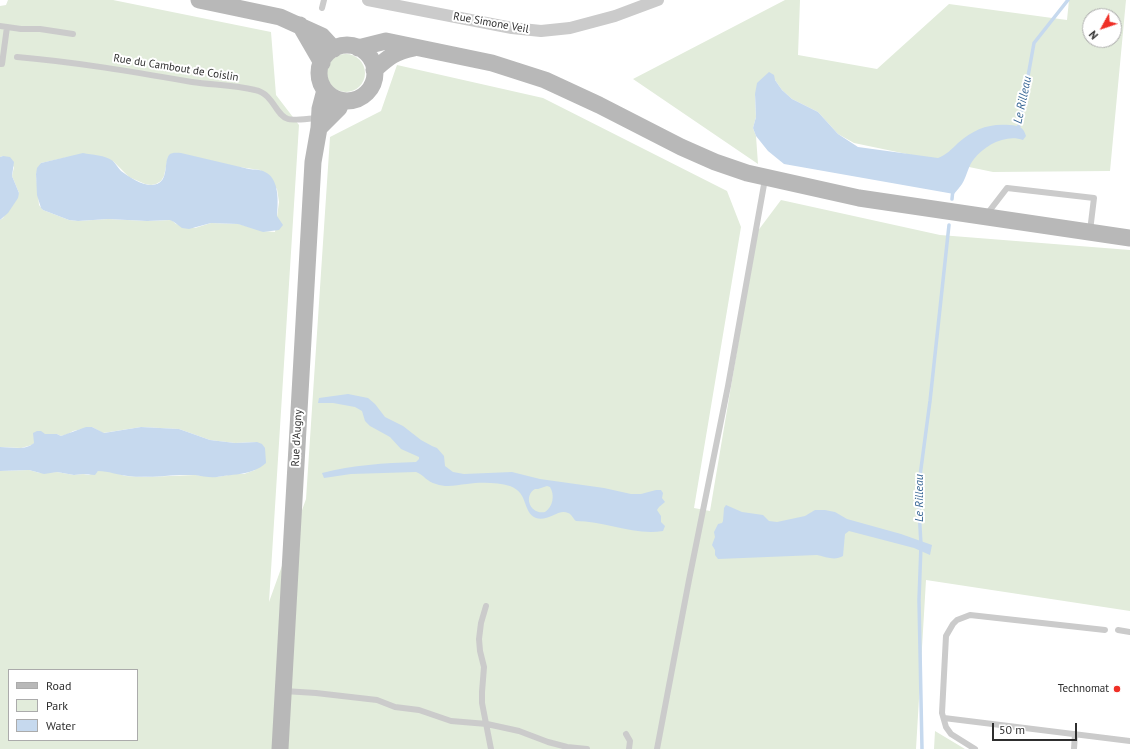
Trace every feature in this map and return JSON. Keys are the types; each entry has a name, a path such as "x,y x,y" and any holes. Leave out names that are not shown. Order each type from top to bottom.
{"main road":[{"path":"198,0 280,17 322,36 334,49"},
{"path":"300,25 322,63"},
{"path":"358,48 386,41 492,63 545,80 599,105 681,147 747,173 859,198 1129,237"},
{"path":"342,46 358,48 365,52 370,58 375,76 372,85 360,98 351,101 342,101 334,98 325,90 319,77 322,63 328,53 334,49 342,46"},
{"path":"374,70 391,55 416,47"},
{"name":"Rue d'Augny","path":"280,749 313,162 320,123 320,109 325,90"},
{"path":"320,123 339,108 342,101"}],"street":[{"name":"Rue Simone Veil","path":"368,0 512,28 541,31 570,28 607,18 658,0"}],"lane":[{"path":"322,8 324,0"},
{"path":"0,26 21,29 40,29 73,34"},
{"path":"0,64 2,64 7,27"},
{"name":"Rue du Cambout de Coislin","path":"17,57 98,66 209,85 255,90 264,93 271,100 281,115 288,119 320,123"},
{"path":"657,749 728,386 765,177"},
{"path":"985,217 1007,188 1094,198 1090,232"},
{"path":"486,606 481,623 479,638 480,651 484,667 482,703 491,749"},
{"path":"975,749 951,734 946,727 942,713 946,636 953,624 962,617 970,615 1105,630"},
{"path":"1118,630 1130,632"},
{"path":"283,691 377,700 395,707 419,710 451,721 487,724 519,731 548,742 567,747 587,749"},
{"path":"944,718 1130,740"},
{"path":"626,734 630,741 629,749"},
{"path":"1074,749 1075,734"}],"green space":[{"path":"8,0 113,0 271,32 276,95 299,125 269,602 306,499 330,137 381,111 397,65 543,98 727,191 741,227 694,508 710,511 757,232 781,200 940,235 1130,250 1130,611 926,580 916,749 0,749 0,471 29,470 40,473 57,472 74,475 89,475 98,471 110,471 125,476 145,477 195,475 217,477 244,474 255,470 257,442 235,443 210,440 179,429 141,427 103,433 92,427 73,431 61,436 57,434 45,434 32,445 21,448 0,447 0,220 3,218 19,193 12,176 14,167 3,156 0,157 0,6 6,5","holes":["68,157 113,161 129,177 151,185 161,181 164,176 168,157 260,170 277,189 279,202 275,232 263,231 239,224 211,223 195,228 176,224 171,220 69,220 43,210 39,205 36,174 41,163"]},
{"path":"785,0 800,0 798,55 877,69 949,4 1067,20 1069,0 1126,0 1122,43 1122,8 1082,8 1082,48 1122,48 1110,171 993,172 854,143 838,134 818,112 792,99 782,90 775,80 755,94 756,117 753,128 756,136 758,164 633,79"},
{"path":"342,54 350,54 360,59 364,66 364,80 360,87 350,92 342,92 332,87 330,84 327,77 327,69 332,59 335,57"},
{"path":"935,731 965,749 934,749"}],"water":[{"path":"769,72 774,75 775,80 782,90 792,99 818,112 838,134 858,147 938,158 946,154 970,134 989,126 1018,126 1024,130 1026,136 1023,140 1010,138 996,142 984,149 972,162 962,184 954,194 784,164 768,151 756,136 753,128 756,117 755,94 757,83"},
{"path":"83,153 110,159 128,176 148,185 158,184 161,181 164,177 167,159 170,154 173,153 181,153 263,171 270,175 276,186 278,198 277,216 283,225 279,230 263,232 238,224 211,223 189,229 182,228 170,220 69,220 43,210 37,195 37,168 41,163"},
{"path":"0,157 10,157 14,162 12,176 19,193 18,198 8,213 0,220"},
{"path":"348,394 368,398 375,404 385,417 403,426 421,440 437,448 444,456 445,466 453,472 464,474 512,472 540,479 604,488 631,494 641,494 661,490 663,493 662,498 665,502 657,510 661,516 661,522 665,526 663,531 642,532 598,523 576,521 571,514 565,512 540,519 532,515 520,493 510,486 477,483 444,486 433,483 416,472 351,474 324,478 322,473 334,470 369,465 416,462 419,457 401,449 390,437 370,426 365,421 362,411 355,407 333,403 318,403 319,398","holes":["547,486 550,487 553,497 550,507 545,512 535,511 529,500 531,492 535,489"]},
{"path":"86,427 92,427 104,433 141,427 179,429 210,440 235,443 257,442 262,444 265,448 266,463 249,472 214,477 180,475 134,477 98,471 95,475 74,475 57,472 44,474 29,470 0,471 0,447 26,447 34,443 33,433 37,431 41,431 45,434 57,434 61,436"},
{"path":"726,505 742,512 763,515 769,521 777,522 805,516 815,510 835,512 847,519 901,534 932,545 930,555 914,548 849,531 845,534 843,556 837,558 817,555 718,559 712,545 715,537 714,532 718,524 722,523 723,521 724,508"}],"waterway":[{"name":"Le Rilleau","path":"1017,129 1019,126 1034,43 1068,0"},
{"name":"Le Rilleau","path":"952,199 953,189"},
{"name":"Le Rilleau","path":"922,749 919,600 921,545 918,491 930,401 949,225"}],"place":[{"name":"Technomat","path":"1117,689"}]}
